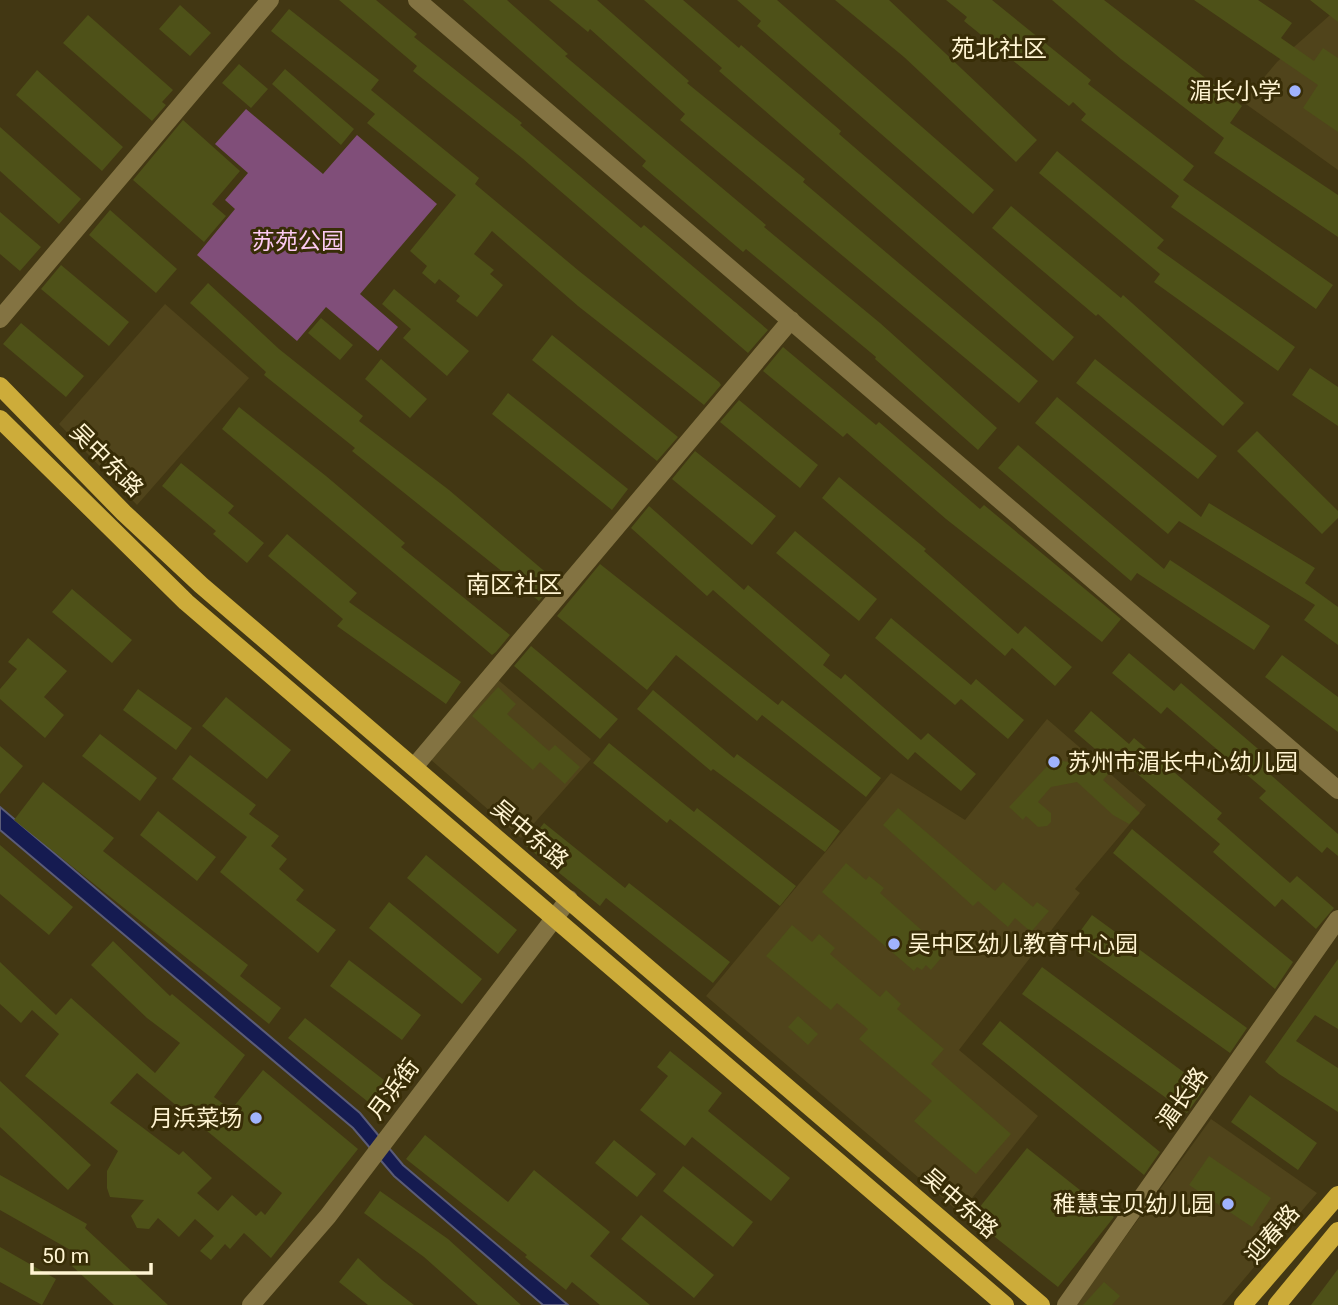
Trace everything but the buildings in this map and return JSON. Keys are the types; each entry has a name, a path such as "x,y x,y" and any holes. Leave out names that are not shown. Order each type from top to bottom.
{"main road":[{"name":"吴中东路","path":"0,386 124,513 201,585 1041,1305"},
{"name":"吴中东路","path":"0,419 186,602 1005,1305"},
{"name":"迎春路","path":"1243,1305 1338,1195"},
{"path":"1277,1305 1338,1231"}],"street":[{"path":"0,319 270,0"},
{"path":"417,0 1338,790"},
{"path":"414,768 791,320"},
{"name":"月浜街","path":"251,1305 328,1216 569,899"},
{"name":"湄长路","path":"1066,1305 1338,919"}],"shaded area":[{"name":"湄长小学","path":"1338,8 1338,170 1243,102 1277,62"},
{"path":"165,304 249,378 137,505 59,424"},
{"path":"496,678 591,759 521,838 430,759"},
{"name":"吴中区幼儿教育中心园","path":"1047,719 1146,805 1075,889 1080,893 959,1050 1038,1116 960,1213 706,996 891,773 965,820"},
{"path":"0,807 360,1113 403,1165 568,1305 543,1305 394,1176 353,1128 0,830"},
{"name":"稚慧宝贝幼儿园","path":"1211,1119 1317,1193 1222,1305 1076,1305"}],"green space":[{"name":"苏苑公园","path":"246,109 323,174 357,135 437,204 360,294 398,327 378,351 326,307 297,341 197,255 235,209 225,200 248,173 215,144"}],"place":[{"name":"湄长小学","path":"1295,91"},
{"name":"苏州市湄长中心幼儿园","path":"1054,762"},
{"name":"吴中区幼儿教育中心园","path":"894,944"},
{"name":"月浜菜场","path":"256,1118"},
{"name":"稚慧宝贝幼儿园","path":"1228,1204"}],"district":[{"name":"苑北社区","path":"999,49"},
{"name":"南区社区","path":"514,585"}]}
